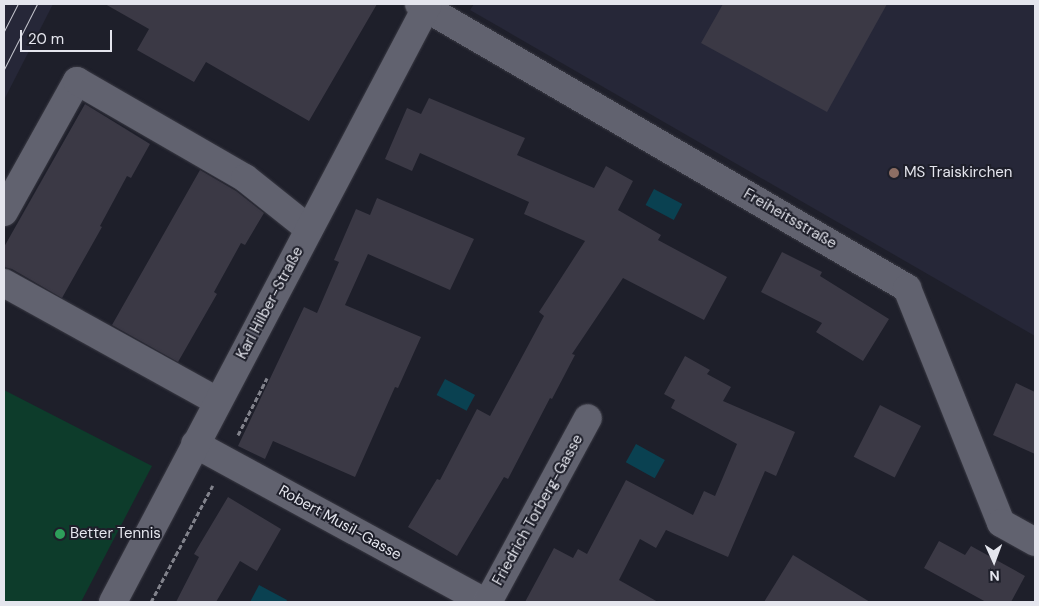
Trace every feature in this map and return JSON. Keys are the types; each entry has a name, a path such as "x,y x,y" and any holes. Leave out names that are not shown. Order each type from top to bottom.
{"street":[{"name":"Karl Hilber-Straße","path":"113,602 425,5"},
{"name":"Freiheitsstraße","path":"425,5 907,288 1001,524 1035,542"},
{"path":"4,212 77,81 245,178 309,229"},
{"path":"4,283 217,401"},
{"name":"Friedrich Torberg-Gasse","path":"486,602 588,418"},
{"name":"Robert Musil-Gasse","path":"195,444 486,602"}],"shaded area":[{"path":"4,4 53,4 4,100"},
{"name":"MS Traiskirchen","path":"474,4 1035,4 1035,336 470,10"},
{"path":"654,189 682,204 674,220 646,205"},
{"path":"445,379 475,395 467,411 437,395"},
{"path":"636,444 665,460 655,478 626,462"},
{"path":"259,585 287,600 286,602 250,602"}],"green space":[{"name":"Better Tennis","path":"4,390 152,466 81,602 4,602"}],"building":[{"path":"105,4 377,4 309,121 206,62 194,82 137,50 149,29"},
{"path":"723,4 887,4 827,112 701,43"},
{"path":"429,98 525,138 517,155 594,188 606,166 633,181 618,210 661,235 658,240 727,277 704,320 623,278 572,354 575,355 552,399 550,398 508,479 504,477 457,556 408,527 437,479 440,480 477,409 490,416 544,316 539,312 585,241 524,214 529,202 420,153 412,171 385,159 407,108 421,114"},
{"path":"85,104 150,144 131,178 127,176 100,226 102,227 62,298 12,269 4,267 4,247"},
{"path":"200,170 236,191 264,213 245,245 241,243 214,292 217,294 178,362 112,325"},
{"path":"377,198 474,239 450,290 368,254 345,305 421,337 398,388 395,387 355,477 273,441 265,459 238,446 304,307 317,313 339,262 334,260 356,209 370,215"},
{"path":"782,252 822,272 820,276 889,319 863,361 816,332 822,323 761,292"},
{"path":"685,356 710,370 707,374 731,387 723,401 795,432 776,476 765,471 728,557 666,530 656,548 640,539 619,580 658,602 525,602 554,548 573,558 578,549 587,554 626,480 693,515 704,491 715,496 737,444 671,408 675,400 664,394"},
{"path":"1016,383 1035,392 1035,454 993,435"},
{"path":"880,405 921,426 895,478 854,457"},
{"path":"228,497 281,529 257,571 240,561 216,602 176,602 199,557 194,554"},
{"path":"939,541 965,555 971,546 1025,576 1011,602 986,602 924,568"},
{"path":"793,555 870,602 764,602"}],"tram line":[{"path":"4,31 18,4"},
{"path":"4,69 37,4"}],"place":[{"name":"MS Traiskirchen","path":"894,173"},
{"name":"Better Tennis","path":"60,534"}]}
